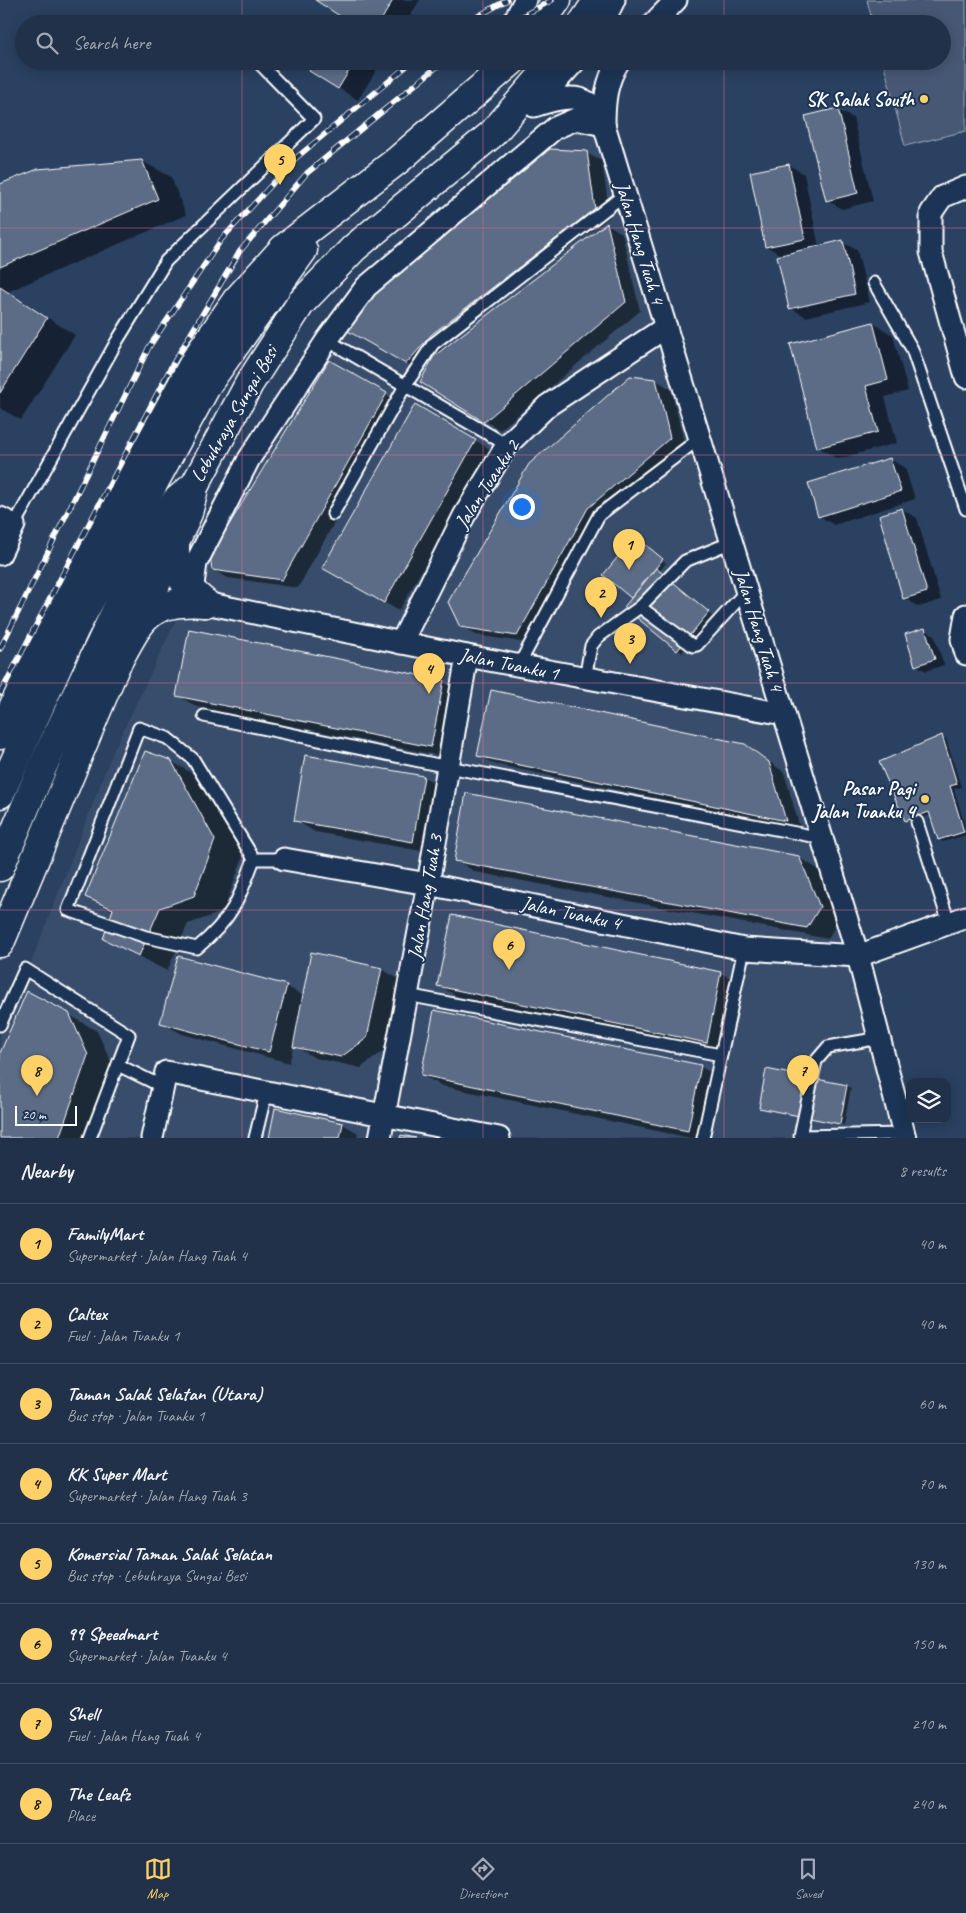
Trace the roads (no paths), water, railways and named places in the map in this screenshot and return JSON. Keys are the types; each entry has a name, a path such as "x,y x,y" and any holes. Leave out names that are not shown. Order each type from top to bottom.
{"highway":[{"path":"546,15 557,0"},
{"path":"588,15 598,0"},
{"path":"0,735 57,615 196,360 236,301 284,248 398,160 477,94 502,70"},
{"name":"Lebuhraya Sungai Besi","path":"0,867 42,768 125,592 161,522 176,501 195,485 249,384 301,303 354,248 492,134 547,70"},
{"path":"0,794 75,628 208,383 332,210"},
{"path":"0,943 115,667 137,627 175,539 188,514 195,485"},
{"path":"175,539 174,561 181,577 199,598"},
{"path":"137,627 150,612 164,604 199,598"}],"street":[{"path":"518,15 525,0"},
{"path":"606,15 614,0"},
{"path":"662,15 676,0"},
{"path":"477,94 489,70"},
{"path":"492,134 534,106 567,70"},
{"path":"604,125 604,104 610,75 614,70"},
{"path":"534,106 558,98 578,99 597,109 604,125"},
{"path":"199,598 196,563 249,458 327,340 366,287 555,128 576,119 604,125"},
{"name":"Jalan Hang Tuah 4","path":"604,125 858,956 905,1136"},
{"path":"966,187 942,197 930,213 931,252 966,377"},
{"name":"Jalan Tuanku 2","path":"401,643 464,516 507,445 547,406 666,328"},
{"path":"0,554 7,521"},
{"name":"Jalan Tuanku 1","path":"199,598 401,643 784,714"},
{"path":"966,615 962,639 966,654"},
{"name":"Jalan Hang Tuah 3","path":"380,1138 428,884 467,656"},
{"name":"Jalan Tuanku 4","path":"284,859 428,884 744,949 858,956"},
{"path":"858,956 958,920"},
{"path":"152,1138 166,1072 486,1137"}],"lane":[{"path":"7,521 166,261 314,119 266,70"},
{"path":"333,514 406,386 433,344 625,194"},
{"path":"874,283 912,349 966,509"},
{"path":"327,340 507,445"},
{"path":"519,665 599,515 700,438"},
{"path":"585,678 591,646 598,637 640,607 685,561 732,542"},
{"path":"640,607 693,646 697,645 746,590"},
{"path":"204,716 448,768 822,838"},
{"path":"140,728 167,738 193,760 254,859 239,901 217,931 198,948 146,937 68,910 140,728"},
{"path":"917,822 958,920"},
{"path":"254,859 284,859"},
{"path":"703,1138 744,949"},
{"path":"0,1025 25,969 129,1035 90,1138"},
{"path":"407,995 721,1055"},
{"path":"880,1038 828,1046 816,1061 800,1137 905,1136"},
{"path":"118,1065 163,1087"},
{"path":"256,1138 266,1093"}],"railway":[{"path":"480,15 507,0"},
{"path":"524,15 552,0"},
{"path":"0,649 149,347 221,240 296,158 402,70"},
{"path":"0,694 171,367 240,251 307,173 433,70"}],"place":[{"name":"SK Salak South","path":"924,99"},
{"name":"Komersial Taman Salak Selatan","path":"280,185"},
{"name":"FamilyMart","path":"629,570"},
{"name":"Caltex","path":"601,618"},
{"name":"Taman Salak Selatan (Utara)","path":"630,664"},
{"name":"KK Super Mart","path":"429,694"},
{"name":"Pasar Pagi Jalan Tuanku 4","path":"925,799"},
{"name":"99 Speedmart","path":"509,970"},
{"name":"The Leafz","path":"37,1096"},
{"name":"Shell","path":"803,1096"}]}
